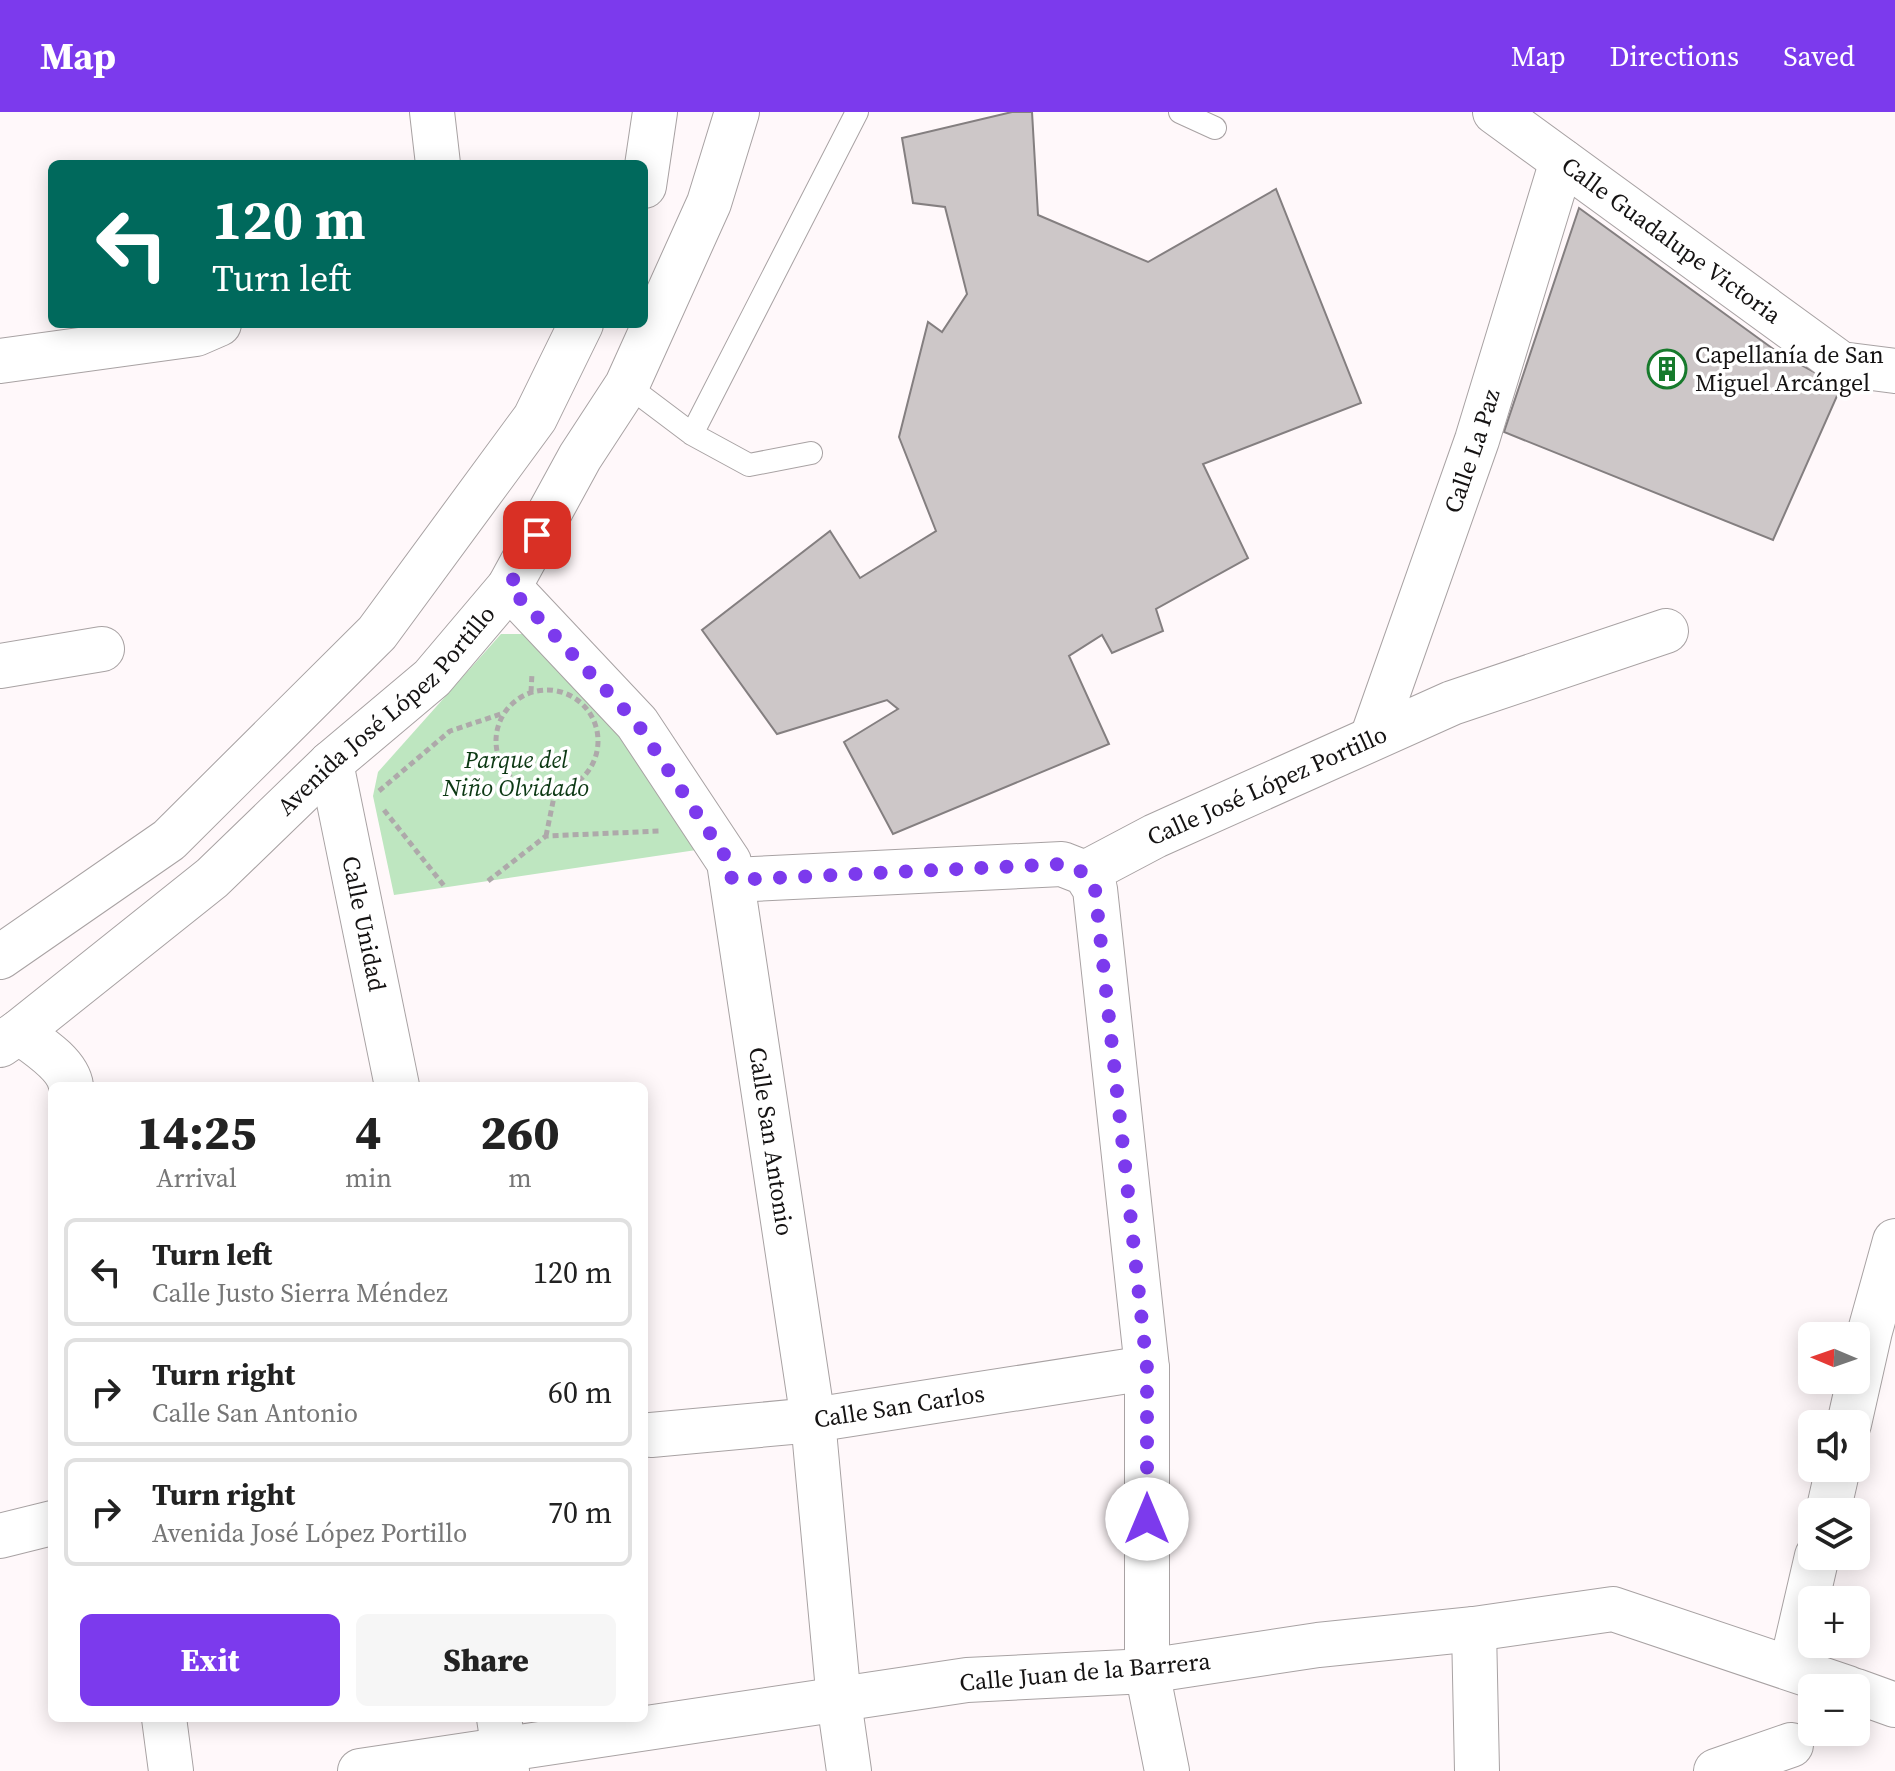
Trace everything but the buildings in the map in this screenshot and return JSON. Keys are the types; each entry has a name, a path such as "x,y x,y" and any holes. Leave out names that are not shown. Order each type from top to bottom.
{"street":[{"path":"432,112 438,160"},
{"path":"648,160 655,112"},
{"name":"Avenida José López Portillo","path":"6,1032 101,967 212,878 331,763 432,678 509,587 580,457 627,385 709,203 737,112"},
{"name":"Calle Guadalupe Victoria","path":"1495,112 1841,364 1895,371"},
{"name":"Calle La Paz","path":"1372,738 1477,440 1562,161"},
{"path":"0,361 196,334 210,328"},
{"path":"0,957 169,840 377,633 535,418 579,328"},
{"name":"Calle San Antonio","path":"509,587 637,723 729,862 813,1420 839,1701 849,1771"},
{"name":"Calle José López Portillo","path":"1085,873 1155,836 1452,703 1666,631"},
{"path":"0,666 102,649"},
{"name":"Calle Unidad","path":"331,763 396,1082"},
{"path":"732,880 1062,864 1085,873 1095,889 1147,1368 1147,1671 1167,1771"},
{"path":"77,902 68,931 72,947 86,962 101,967"},
{"path":"6,1032 50,1055 70,1082"},
{"path":"1854,1410 1883,1333 1895,1241"},
{"name":"Calle San Carlos","path":"651,1435 813,1420 1147,1368"},
{"path":"0,1536 48,1524"},
{"path":"1791,1668 1814,1570"},
{"name":"Calle Juan de la Barrera","path":"360,1771 503,1747 839,1701 967,1680 1147,1671 1318,1645 1474,1629 1613,1609 1808,1674"},
{"path":"1474,1629 1477,1771"},
{"path":"1870,1696 1895,1705"},
{"path":"165,1722 171,1771"},
{"path":"1716,1771 1791,1745"}],"lane":[{"path":"692,434 857,112"},
{"path":"1180,112 1215,128"},
{"path":"627,385 692,434 749,465 811,453"}],"path":[{"path":"548,690 564,693 579,701 591,714 597,730 598,746 594,763 584,777 571,787 555,792 538,792 522,786 509,776 499,761 496,744 498,727 505,712 531,692 548,690"},
{"path":"373,796 450,731 505,712"},
{"path":"510,791 522,786"},
{"path":"546,836 555,792"},
{"path":"382,808 445,887"},
{"path":"488,881 546,836 670,831"}],"green space":[{"name":"Parque del Niño Olvidado","path":"501,634 534,634 621,733 703,849 394,895 373,796 378,772"}],"place":[{"name":"Capellanía de San Miguel Arcángel","path":"1667,369"}],"route":[{"path":"537,535 509,587 637,723 729,862 732,880 1062,864 1085,873 1095,889 1147,1368 1147,1519"}]}
